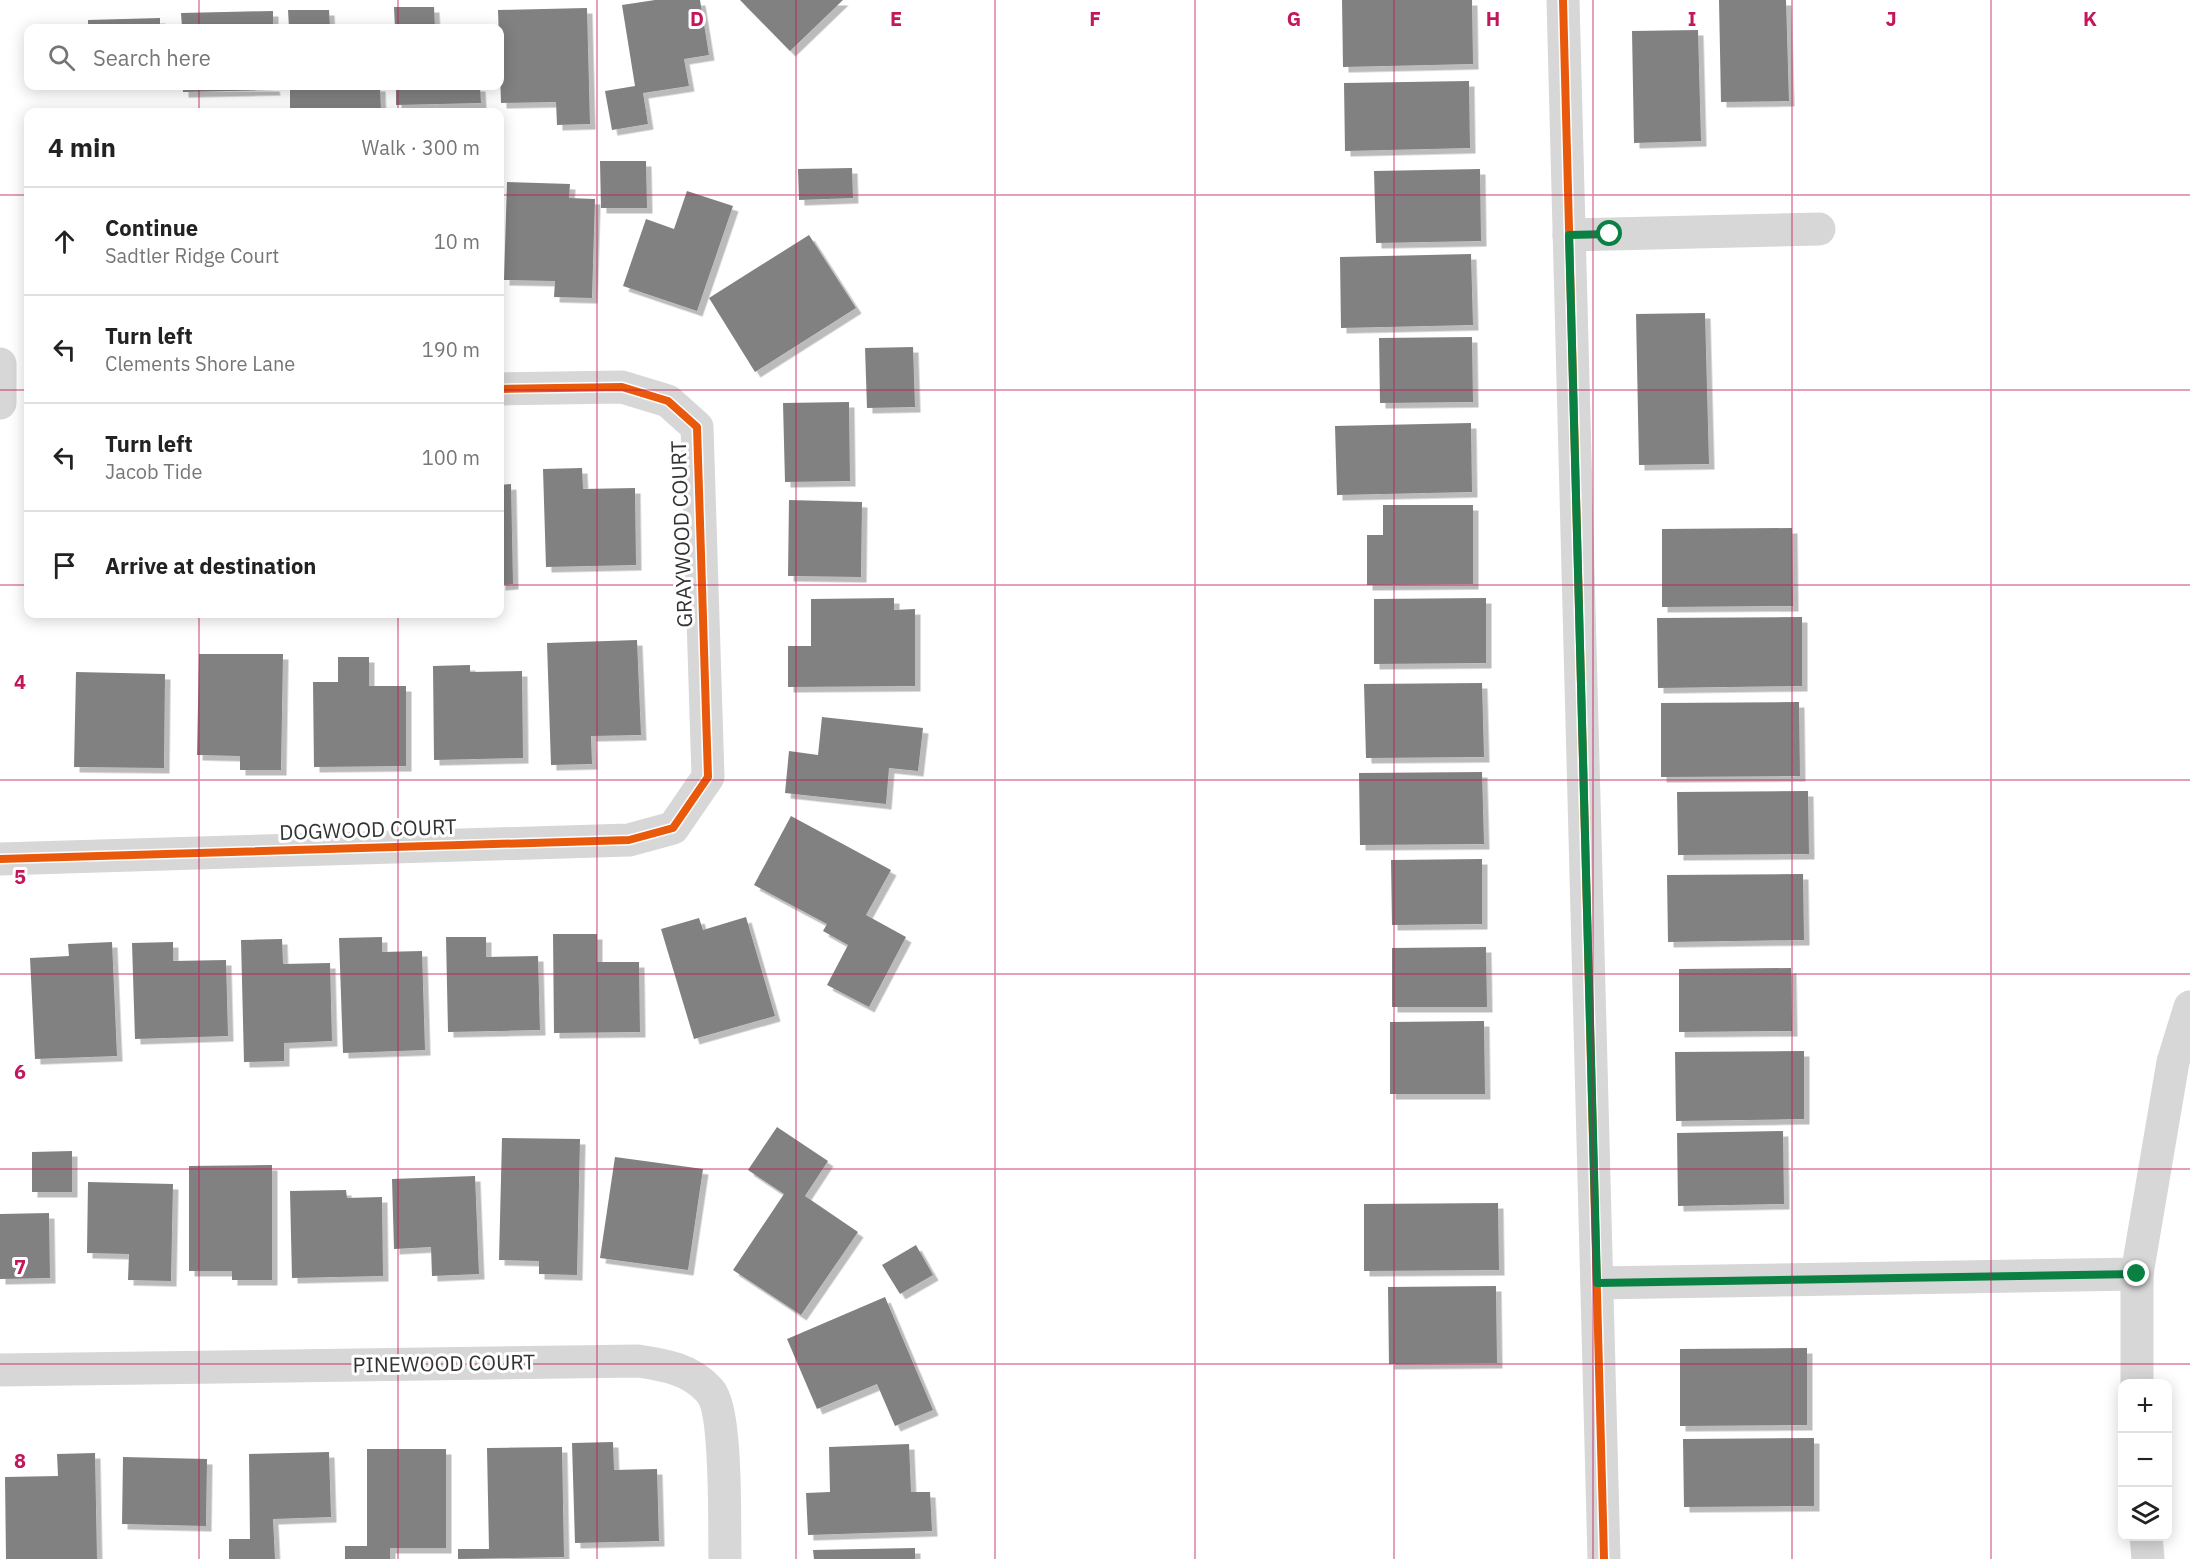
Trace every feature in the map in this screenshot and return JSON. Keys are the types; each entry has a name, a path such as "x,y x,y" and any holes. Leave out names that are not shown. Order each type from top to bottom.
{"street":[{"path":"1563,0 1604,1559"},
{"path":"1569,235 1819,230"},
{"path":"0,364 7,398"},
{"name":"GRAYWOOD COURT","path":"504,389 622,387 668,401 696,427 708,777"},
{"name":"DOGWOOD COURT","path":"0,859 629,840 673,828 708,777"},
{"path":"2137,1379 2137,1274 2173,1062 2190,1007"},
{"path":"1597,1283 2137,1274"},
{"name":"PINEWOOD COURT","path":"0,1370 638,1361 673,1367 695,1377 712,1392 722,1428 725,1559"},
{"path":"2146,1541 2148,1559"}],"building":[{"path":"655,0 700,0 709,55 684,59 689,86 643,93 648,124 612,130 605,91 635,86 622,5"},
{"path":"740,0 843,0 790,51"},
{"path":"1342,0 1472,0 1473,64 1343,67"},
{"path":"1719,0 1786,0 1789,101 1721,102"},
{"path":"394,7 434,7 435,24 395,24"},
{"path":"587,8 590,124 557,125 556,102 501,103 501,90 504,90 504,24 498,24 498,10"},
{"path":"288,10 329,10 330,24 289,24"},
{"path":"273,11 273,24 182,24 181,13"},
{"path":"160,18 160,24 88,24 88,20"},
{"path":"1698,30 1701,141 1634,143 1632,31"},
{"path":"1469,81 1470,148 1345,151 1344,83"},
{"path":"183,90 275,90 183,92"},
{"path":"290,90 380,90 381,108 290,108"},
{"path":"396,90 480,90 481,103 396,105"},
{"path":"600,161 646,161 647,208 601,208"},
{"path":"852,168 853,198 799,200 798,169"},
{"path":"1480,169 1481,241 1376,243 1374,171"},
{"path":"507,182 570,184 569,198 595,199 592,298 554,297 555,281 504,280"},
{"path":"687,191 733,206 697,311 623,286 646,219 674,229"},
{"path":"809,235 856,308 755,372 709,298"},
{"path":"1471,254 1473,325 1341,328 1340,257"},
{"path":"1705,313 1709,464 1639,465 1636,314"},
{"path":"1472,337 1473,402 1380,403 1379,338"},
{"path":"913,347 915,407 867,408 865,348"},
{"path":"849,402 850,481 785,482 783,403"},
{"path":"1471,423 1472,492 1337,495 1335,426"},
{"path":"582,468 583,489 635,488 636,565 546,567 543,469"},
{"path":"511,484 513,584 504,585 504,485"},
{"path":"789,500 862,502 861,577 788,576"},
{"path":"1383,505 1473,505 1473,584 1367,585 1367,535 1383,535"},
{"path":"1792,528 1793,606 1662,607 1662,529"},
{"path":"894,598 894,610 915,609 915,686 788,687 788,646 811,646 811,599"},
{"path":"1486,598 1486,663 1374,664 1374,599"},
{"path":"1802,617 1802,686 1658,688 1657,618"},
{"path":"637,640 641,735 591,736 592,764 551,765 547,643"},
{"path":"199,654 283,654 281,770 240,770 240,756 197,755"},
{"path":"338,657 369,657 369,686 406,686 406,766 314,767 313,682 338,682"},
{"path":"470,665 470,672 522,671 523,758 434,760 433,666"},
{"path":"76,672 165,674 164,768 74,767"},
{"path":"1482,683 1484,757 1366,758 1364,684"},
{"path":"1799,702 1800,776 1661,777 1661,703"},
{"path":"822,717 923,728 918,771 889,768 886,804 785,793 789,751 818,755"},
{"path":"1482,772 1484,844 1360,845 1359,773"},
{"path":"1808,791 1809,854 1678,855 1677,792"},
{"path":"791,816 891,870 866,915 906,937 869,1007 827,985 848,945 823,931 827,924 754,885"},
{"path":"1482,859 1482,924 1392,925 1391,860"},
{"path":"1803,874 1804,940 1668,942 1667,875"},
{"path":"746,917 775,1016 694,1039 661,929 699,918 703,930"},
{"path":"553,934 597,934 597,962 639,962 640,1032 554,1033"},
{"path":"382,937 382,952 422,951 425,1050 343,1053 339,938"},
{"path":"446,937 486,937 486,957 538,956 540,1030 448,1032"},
{"path":"282,939 283,964 330,963 332,1041 284,1043 284,1061 244,1062 241,940"},
{"path":"112,942 117,1056 35,1059 30,958 69,956 68,944"},
{"path":"173,942 173,961 226,960 228,1036 135,1039 132,943"},
{"path":"1486,947 1487,1007 1392,1007 1392,948"},
{"path":"1791,968 1792,1031 1679,1032 1679,969"},
{"path":"1484,1021 1485,1094 1390,1094 1390,1022"},
{"path":"1804,1051 1804,1119 1676,1121 1675,1052"},
{"path":"777,1127 828,1161 805,1196 858,1232 801,1315 733,1270 784,1194 748,1170"},
{"path":"1783,1131 1784,1204 1678,1206 1677,1133"},
{"path":"502,1138 580,1139 577,1275 539,1274 539,1261 499,1260"},
{"path":"72,1151 72,1192 32,1192 32,1152"},
{"path":"615,1157 703,1169 688,1270 600,1258"},
{"path":"272,1165 272,1280 232,1280 232,1271 189,1271 189,1166"},
{"path":"475,1176 479,1274 432,1276 431,1247 394,1249 392,1179"},
{"path":"88,1182 173,1184 171,1281 128,1280 129,1254 87,1253"},
{"path":"346,1190 347,1198 382,1197 383,1276 292,1278 290,1191"},
{"path":"1498,1203 1499,1270 1364,1271 1364,1204"},
{"path":"49,1213 50,1278 0,1279 0,1214"},
{"path":"916,1245 933,1275 900,1294 882,1265"},
{"path":"1496,1286 1497,1363 1389,1364 1388,1287"},
{"path":"885,1297 933,1410 895,1426 877,1384 817,1409 787,1339"},
{"path":"1807,1348 1807,1425 1680,1426 1680,1349"},
{"path":"1814,1438 1814,1506 1684,1507 1683,1439"},
{"path":"613,1442 614,1470 657,1469 659,1541 575,1543 572,1443"},
{"path":"909,1444 911,1492 930,1492 932,1531 808,1535 806,1493 830,1492 829,1447"},
{"path":"562,1447 564,1557 458,1559 458,1549 489,1549 487,1448"},
{"path":"367,1449 446,1449 446,1548 390,1548 390,1559 345,1559 345,1546 367,1546"},
{"path":"329,1452 331,1517 273,1519 275,1559 229,1559 229,1539 250,1539 249,1454"},
{"path":"95,1453 97,1559 6,1559 5,1477 58,1476 57,1454"},
{"path":"123,1457 207,1459 206,1526 122,1524"},
{"path":"915,1548 915,1559 814,1559 813,1550"}],"cycle path":[{"path":"1563,0 1604,1559"},
{"path":"0,859 629,840 673,828 708,777 697,427 668,401 622,387 504,389"}],"route":[{"path":"1610,234 1569,235 1597,1283 2137,1274"}]}
